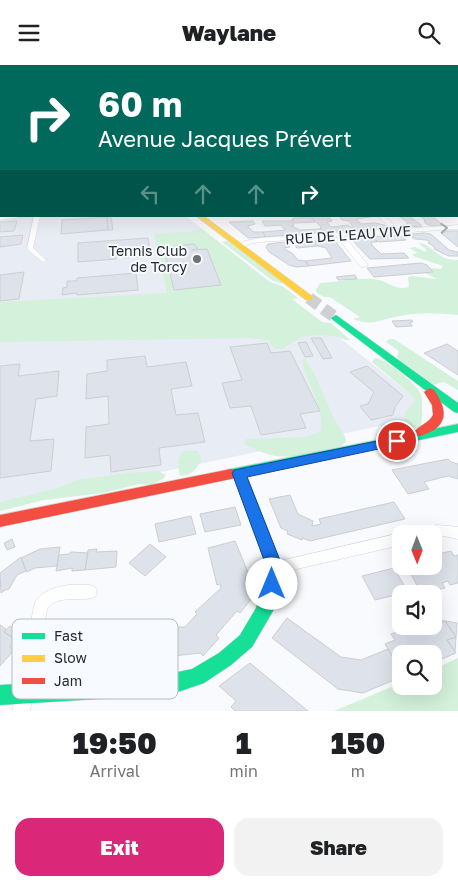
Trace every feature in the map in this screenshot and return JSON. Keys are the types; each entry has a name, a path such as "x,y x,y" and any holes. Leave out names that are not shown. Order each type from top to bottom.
{"street":[{"path":"0,218 12,217"},
{"path":"37,217 30,249 43,260"},
{"path":"200,217 309,298"},
{"path":"381,217 397,231"},
{"name":"RUE DE L'EAU VIVE","path":"240,247 255,241 458,227"},
{"path":"339,235 364,265"},
{"path":"336,318 458,409"},
{"path":"417,379 458,404"},
{"path":"397,441 429,428 434,425 440,416 441,410 438,401 417,379"},
{"path":"0,521 458,428"},
{"path":"178,683 198,676 225,659 246,641 259,623 264,611 275,568 239,473"},
{"path":"442,531 458,533"},
{"path":"275,568 392,541"},
{"path":"38,619 44,599 53,594 90,592"},
{"path":"0,695 23,703 54,699"}],"shaded area":[{"path":"0,217 187,217 201,228 195,231 154,235 291,299 410,394 418,405 410,416 398,422 0,506"}],"green space":[{"path":"201,228 270,282 282,286 298,298 292,299 322,322 331,323 350,340 330,336 306,336 280,349 272,347 269,340 251,338 0,342 0,302 167,293 154,234 195,231"},
{"path":"227,241 285,284 273,281 222,242"},
{"path":"422,243 446,258 458,260 458,315 435,313 403,315 366,322 353,319 360,317 330,297 324,297 317,293 316,290 320,283 372,279 405,288 409,287 408,277 411,276 437,279 425,273 433,272 429,268 441,269 443,266 413,256 413,254 418,253 409,248 415,247 426,252 426,249 419,244"},
{"path":"389,339 394,339 458,381 458,390 444,382 433,385 399,361 397,357 399,351 386,342"},
{"path":"375,358 394,368 419,391 422,402 421,427 410,430 400,428 398,422 405,419 406,411 415,401 410,394 372,362"},
{"path":"305,359 336,422 344,434 346,442 341,446 317,452 284,457 268,454 244,444 246,439 307,437 320,432 320,414 304,369 302,360"},
{"path":"183,451 197,451 201,457 199,464 194,470 181,476 179,474 178,460"},
{"path":"158,471 166,475 163,479 151,485 139,484 103,493 44,500 0,511 0,502 58,488 78,480"},
{"path":"458,658 458,711 334,711 392,687 392,695 442,695 442,665"}],"building":[{"path":"107,217 108,230 61,234 62,220"},
{"path":"107,217 111,217 113,230 108,230"},
{"path":"340,217 369,217 356,219 361,224 375,223 385,225 388,228 355,230 349,221 342,220"},
{"path":"400,217 410,217 422,227 409,226 406,224 408,223"},
{"path":"421,217 433,217 444,226 433,226 426,224 424,221 426,221"},
{"path":"294,218 312,218 315,222 293,223 294,226 291,226 300,230 320,229 323,232 265,237 263,232 285,230 281,225 265,226 262,221 294,221 292,219"},
{"path":"312,218 330,218 332,221 327,222 331,227 348,225 355,230 323,232 320,228 322,228"},
{"path":"17,221 14,231 0,232 0,222"},
{"path":"253,221 255,224 248,226 249,228 254,232 263,232 265,237 248,238 229,222"},
{"path":"444,231 458,231 458,247 441,233 444,233"},
{"path":"412,234 431,234 449,250 458,252 458,256 449,256 434,249 435,247 428,243 430,242 427,240 412,237 414,237"},
{"path":"23,235 21,244 0,247 0,237"},
{"path":"400,235 406,240 379,242 371,237"},
{"path":"371,237 377,242 371,242 372,245 381,254 404,253 409,258 370,259 352,240"},
{"path":"148,238 151,256 124,258 123,255 116,256 116,259 78,262 78,243"},
{"path":"314,241 335,241 351,261 309,266 305,261 332,258 326,248 318,246"},
{"path":"314,241 318,246 297,248 293,242"},
{"path":"284,242 290,247 284,248 286,250 292,253 298,260 305,261 309,266 296,267 289,265 269,252 266,247 268,244"},
{"path":"194,244 198,249 192,250 207,249 221,285 174,290 165,253 169,252 168,247"},
{"path":"421,263 427,265 433,272 374,277 367,268"},
{"path":"24,272 19,299 0,301 0,275"},
{"path":"136,273 138,290 62,295 63,288 67,287 67,281 77,281 77,278"},
{"path":"355,275 357,279 338,280 336,277"},
{"path":"412,320 413,322 410,322 412,326 396,327 392,321"},
{"path":"311,338 321,338 332,358 323,359"},
{"path":"306,342 313,356 305,357 298,343"},
{"path":"267,343 271,353 290,351 320,411 300,414 306,428 261,435 251,406 230,408 222,383 242,380 230,347"},
{"path":"447,344 458,351 458,375 424,353"},
{"path":"145,356 147,367 186,362 192,386 171,389 176,415 198,413 205,442 159,448 161,465 111,472 110,455 85,458 86,427 109,424 108,396 86,399 87,374 107,371 107,360"},
{"path":"20,364 18,376 59,371 57,396 36,399 30,441 54,439 51,471 0,478 0,366"},
{"path":"367,366 403,396 395,407 393,415 371,420 360,406 368,404 374,392 350,372"},
{"path":"448,459 458,464 458,479 448,476 424,482 429,489 408,494 392,470"},
{"path":"290,495 298,514 313,521 312,526 321,524 319,519 394,502 405,519 310,541 302,538 302,540 287,534 288,531 281,528 269,499"},
{"path":"235,507 241,525 205,532 200,514"},
{"path":"191,516 196,534 159,542 155,524"},
{"path":"12,539 15,547 7,550 4,543"},
{"path":"235,541 250,577 245,578 253,597 240,613 237,611 216,635 219,638 203,656 201,653 178,655 178,627 185,627 197,614 195,612 221,588 220,584 217,585 208,548"},
{"path":"150,544 166,557 145,576 129,563"},
{"path":"60,547 57,566 35,568 27,572 21,558 40,549"},
{"path":"97,549 96,552 117,551 116,567 85,570 88,550"},
{"path":"451,551 454,556 458,555 458,583 450,585 448,581 442,583 445,588 442,589 442,585 417,585 411,575 442,575 442,553"},
{"path":"71,552 88,553 85,570 72,571 72,568 56,571 59,555"},
{"path":"21,557 26,571 17,575 9,589 1,593 0,573"},
{"path":"392,568 392,575 398,575 404,585 392,585 392,596 375,600 362,576"},
{"path":"287,618 341,657 361,660 388,649 392,656 392,681 363,693 338,689 272,638"},
{"path":"442,620 457,623 455,652 447,640 456,637 445,621 442,622"},
{"path":"445,621 456,637 447,640 456,653 442,659 442,645 392,645 392,656 385,644 395,640 391,634 442,635 442,622"},
{"path":"0,625 6,629 4,632 12,637 10,647 12,652 0,666"},
{"path":"10,626 12,627 12,637 4,632"},
{"path":"250,663 308,711 235,711 231,707 236,701 219,686"}],"tunnel":[{"path":"309,298 336,318"}],"traffic: fast":[{"path":"336,318 458,409"},
{"path":"231,474 458,428"},
{"path":"178,683 197,676 225,659 246,641 264,611 275,568 239,473"},
{"path":"0,695 12,694"}],"traffic: slow":[{"path":"200,217 309,298"}],"traffic: jam":[{"path":"420,432 433,424 439,415 438,405 430,392"},
{"path":"0,521 231,474"}],"place":[{"name":"Tennis Club de Torcy","path":"197,259"}],"route":[{"path":"272,584 275,568 239,473 397,441"}]}
